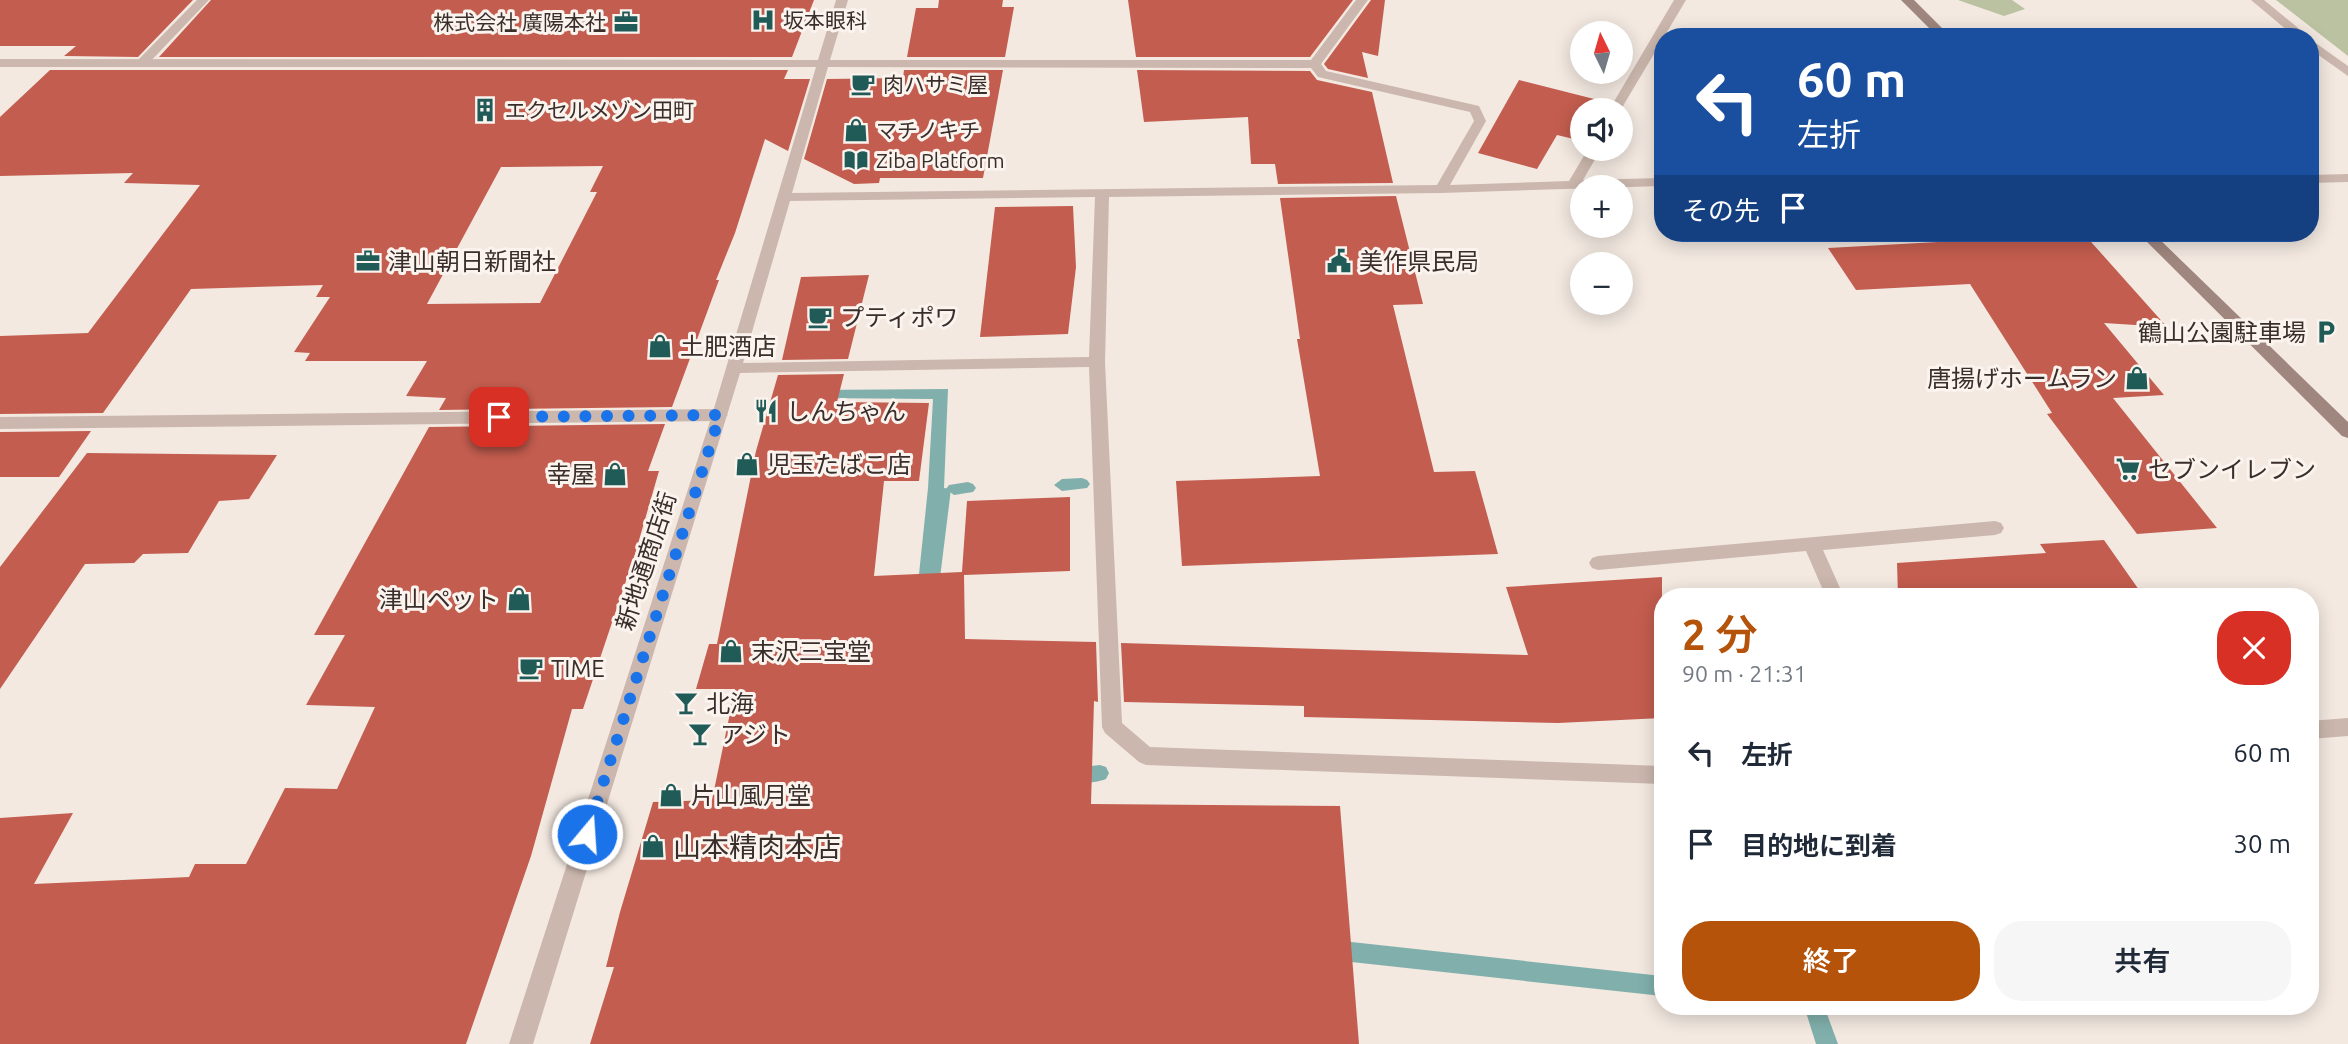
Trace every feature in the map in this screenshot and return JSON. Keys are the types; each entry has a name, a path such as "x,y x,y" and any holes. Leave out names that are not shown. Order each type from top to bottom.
{"main road":[{"path":"1908,0 1936,28"},
{"path":"2154,242 2348,432"}],"street":[{"path":"142,63 203,0"},
{"path":"842,0 734,368 1097,362"},
{"path":"1315,64 1362,0"},
{"path":"1663,28 1680,0"},
{"path":"2258,0 2292,28"},
{"path":"1622,98 1654,44"},
{"path":"2319,50 2348,72"},
{"path":"0,63 1315,64"},
{"path":"1315,64 1322,74 1475,109 1480,121 1441,189"},
{"path":"2319,179 2348,178"},
{"path":"1633,183 1654,182"},
{"path":"786,197 1441,189 1570,184"},
{"path":"1102,193 1097,362 1112,727 1146,756 1654,775"},
{"name":"新地通商店街","path":"521,1044 734,368"},
{"path":"0,423 720,415"},
{"path":"1598,563 1996,528"},
{"path":"1812,544 1831,588"},
{"path":"2319,729 2348,727"}],"green space":[{"path":"1958,0 2012,0 2025,9 2004,16"},
{"path":"2276,0 2348,0 2348,56 2319,33 2319,28 2312,28"}],"water":[{"path":"948,389 944,488 951,489 918,756 900,756 928,488 933,399 812,398 813,390"}],"building":[{"path":"0,0 193,0 138,57 64,56 76,46 0,46"},
{"path":"211,0 814,0 792,57 159,57"},
{"path":"939,0 1003,0 1002,7 1014,7 1005,57 907,57 916,8 938,8"},
{"path":"1128,0 1353,0 1310,57 1136,57"},
{"path":"1371,0 1385,0 1378,56 1362,52 1368,78 1328,69 1324,64"},
{"path":"50,70 788,70 784,79 810,79 788,151 765,139 735,233 716,280 719,280 672,407 439,410 446,398 406,396 427,361 305,361 310,353 294,352 330,297 316,297 323,285 191,289 103,413 0,414 0,336 88,333 200,185 124,183 133,173 0,176 0,117","holes":["603,166 590,192 597,192 540,303 427,304 501,167"]},
{"path":"904,70 1003,70 983,178 880,178 879,183 854,184 804,159 827,79 903,78"},
{"path":"1137,70 1310,71 1317,80 1372,92 1393,183 1278,184 1275,164 1251,164 1248,117 1144,122"},
{"path":"1519,80 1590,98 1570,98 1570,138 1557,135 1537,169 1478,153"},
{"path":"1396,196 1423,304 1393,305 1434,472 1475,471 1498,554 1182,566 1176,481 1320,476 1297,339 1300,339 1280,198"},
{"path":"1073,206 1076,267 1068,334 980,337 995,207"},
{"path":"1938,242 2091,242 2167,327 2104,323 2164,395 2113,398 2217,528 2137,534 2047,414 2052,413 1970,284 1856,290 1828,248"},
{"path":"869,275 848,359 782,360 801,277"},
{"path":"844,374 837,402 929,403 919,481 884,481 874,576 962,572 967,501 1070,497 1070,571 964,575 965,639 1096,642 1098,702 1094,701 1091,804 1340,806 1359,1044 590,1044 614,967 606,967 620,912 653,802 712,800 735,689 696,689 709,644 717,644 756,451 778,375"},
{"path":"665,424 648,471 659,471 635,554 583,709 572,709 531,856 466,1044 0,1044 0,818 73,813 34,884 189,877 195,864 246,864 285,788 337,789 375,707 306,705 345,635 314,635 429,427"},
{"path":"91,431 59,477 0,477 0,432"},
{"path":"87,453 277,455 249,499 219,501 188,553 143,554 134,563 85,564 0,689 0,567"},
{"path":"2104,540 2138,588 1898,588 1897,563 2046,553 2040,544"},
{"path":"1662,577 1662,588 1654,588 1654,718 1558,723 1304,717 1304,706 1124,702 1121,643 1528,655 1506,587"}],"waterway":[{"path":"1062,485 1082,484"},
{"path":"954,489 968,488"},
{"path":"1071,775 1100,773"},
{"path":"1333,950 1654,985"},
{"path":"1817,1015 1827,1044"}],"place":[{"name":"坂本眼科","path":"763,20"},
{"name":"株式会社 廣陽本社","path":"626,22"},
{"name":"肉ハサミ屋","path":"863,84"},
{"name":"エクセルメゾン田町","path":"485,110"},
{"name":"マチノキチ","path":"856,130"},
{"name":"Ziba Platform","path":"856,160"},
{"name":"津山朝日新聞社","path":"368,261"},
{"name":"美作県民局","path":"1339,261"},
{"name":"プティポワ","path":"820,317"},
{"name":"鶴山公園駐車場","path":"2326,332"},
{"name":"土肥酒店","path":"660,346"},
{"name":"唐揚げホームラン","path":"2137,378"},
{"name":"しんちゃん","path":"766,411"},
{"name":"児玉たばこ店","path":"747,464"},
{"name":"セブンイレブン","path":"2128,469"},
{"name":"幸屋","path":"615,474"},
{"name":"津山ペット","path":"519,599"},
{"name":"末沢三宝堂","path":"731,651"},
{"name":"TIME","path":"531,668"},
{"name":"北海","path":"686,703"},
{"name":"アジト","path":"700,734"},
{"name":"片山風月堂","path":"671,795"},
{"name":"山本精肉本店","path":"653,846"}],"route":[{"path":"499,417 720,415 587,834"}]}
